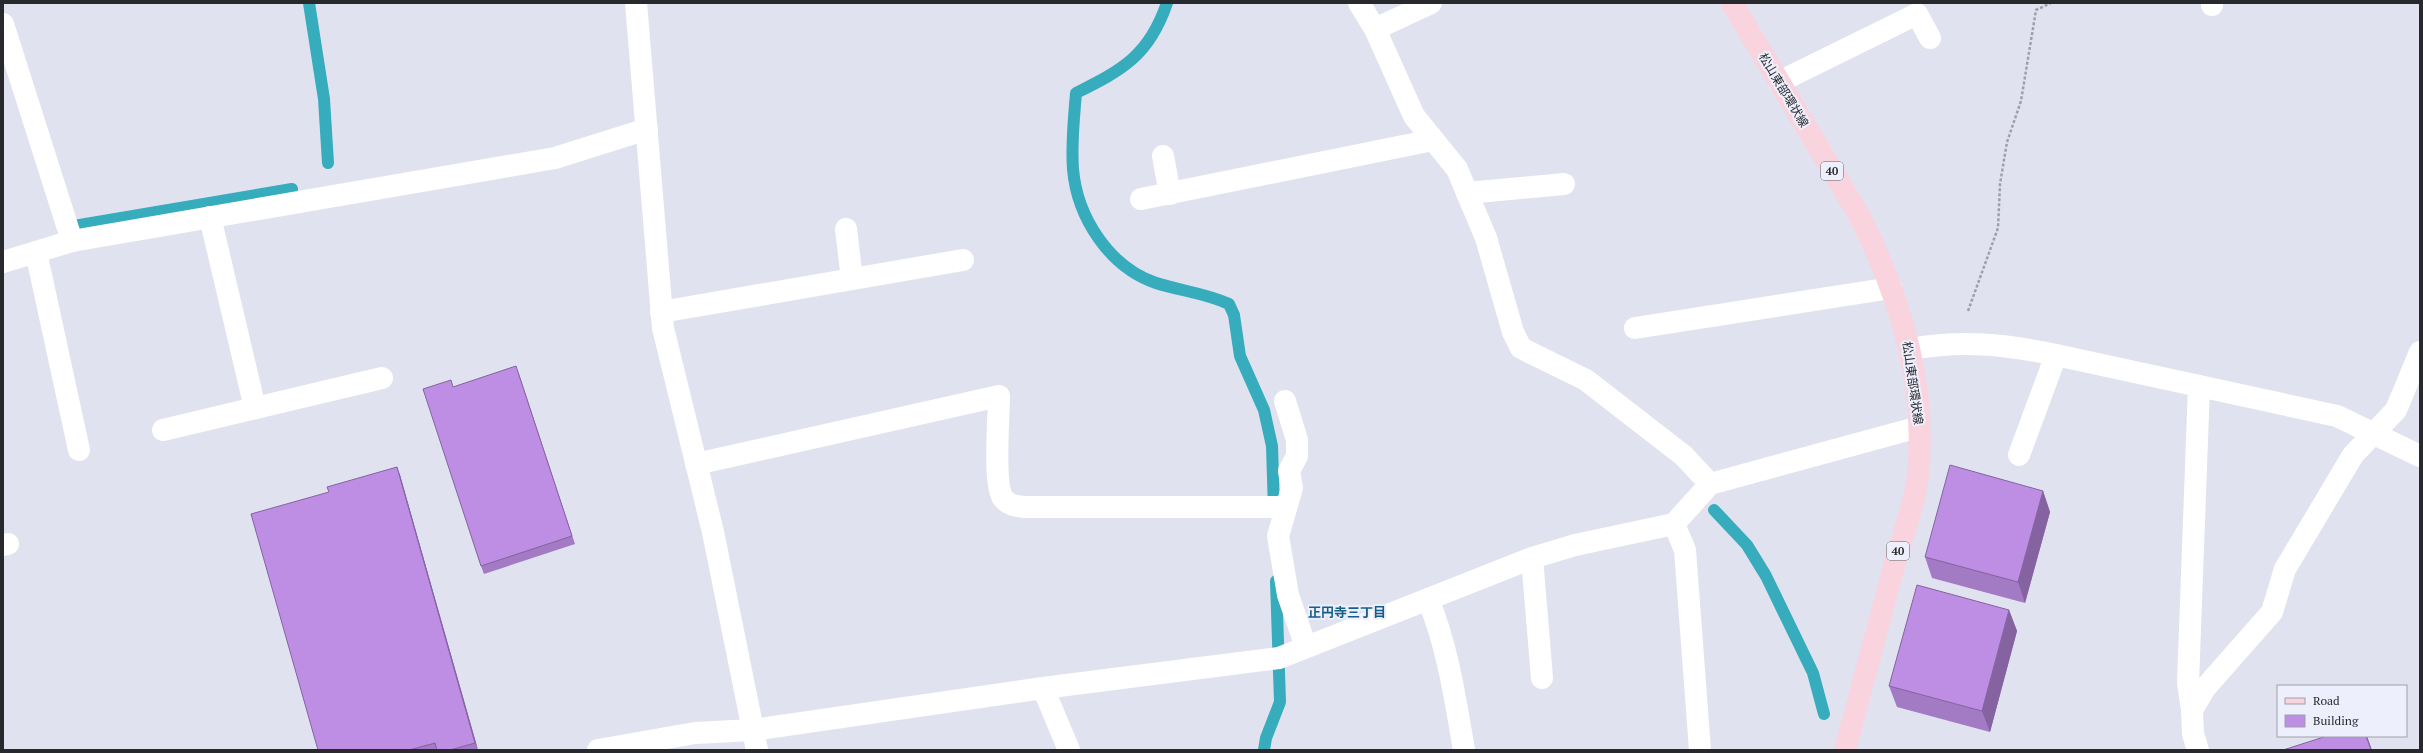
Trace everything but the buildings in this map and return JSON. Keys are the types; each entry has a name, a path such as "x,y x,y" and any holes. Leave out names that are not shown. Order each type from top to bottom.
{"main road":[{"name":"松山東部環状線","path":"1732,3 1859,215 1877,251 1891,288 1910,349 1919,427 1916,482 1845,750"}],"street":[{"path":"636,3 662,328 713,532 755,740"},
{"path":"1358,3 1375,29 1414,116 1457,170 1486,238 1512,332 1521,348 1586,380 1684,456 1710,484"},
{"path":"1375,29 1431,3"},
{"path":"1779,82 1917,14 1930,38"},
{"path":"3,24 72,241"},
{"path":"3,262 72,241 555,158 647,129"},
{"path":"1141,199 1433,140"},
{"path":"1164,156 1170,194"},
{"path":"1467,194 1564,184"},
{"path":"210,217 255,408"},
{"path":"846,229 852,279"},
{"path":"36,252 80,450"},
{"path":"661,312 963,260"},
{"path":"1635,328 1891,288"},
{"path":"1910,349 1960,342 2011,346 2056,355 2337,416 2420,456"},
{"path":"2192,710 2205,688 2272,612 2285,569 2353,455 2396,410 2420,352"},
{"path":"2018,455 2056,355"},
{"path":"163,430 382,378"},
{"path":"2198,750 2193,734 2192,710 2188,683 2199,386"},
{"path":"696,464 999,396 998,479 1003,498 1011,506 1286,507"},
{"path":"1285,401 1297,440 1297,456 1289,471 1292,488 1278,536 1288,595 1306,647"},
{"path":"598,750 695,733 755,740 1044,688 1279,658 1532,558 1575,545 1674,524 1710,484 1919,427"},
{"path":"1674,524 1685,550 1700,750"},
{"path":"1532,558 1542,678"},
{"path":"1428,599 1440,629 1450,665 1464,750"},
{"path":"1044,688 1069,750"}],"path":[{"path":"1960,342 1962,325 1988,261 1998,228 2000,184 2007,142 2021,102 2036,10 2051,3"}],"waterway":[{"path":"309,3 324,99 328,163"},
{"path":"1167,3 1152,36 1132,59 1107,77 1076,93 1072,150 1076,187 1081,205 1098,238 1110,253 1124,265 1139,275 1156,283 1211,297 1229,304 1234,315 1240,356 1264,410 1272,446 1274,511"},
{"path":"74,226 292,189"},
{"path":"1714,510 1747,545 1766,576 1813,673 1824,714"},
{"path":"1264,750 1266,738 1280,702 1276,581"}],"district":[{"name":"正円寺三丁目","path":"1347,612"}]}
